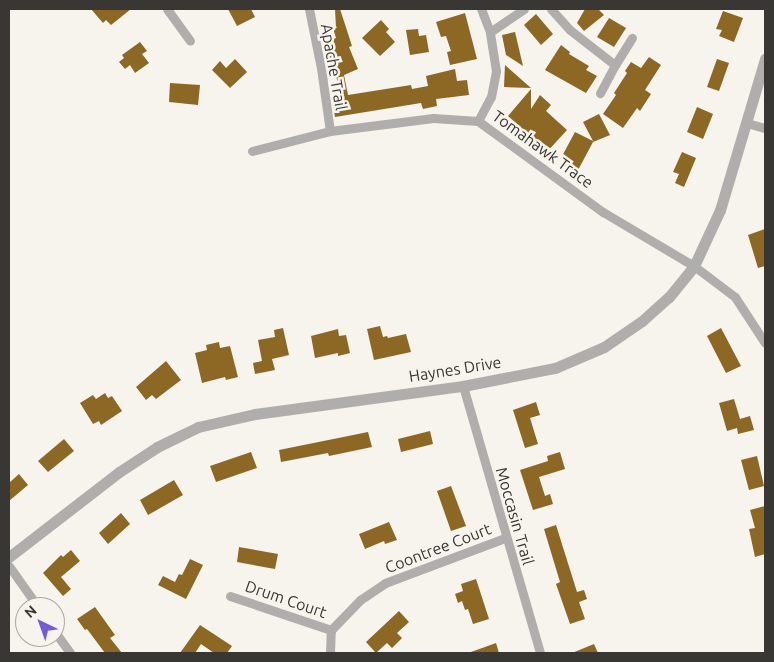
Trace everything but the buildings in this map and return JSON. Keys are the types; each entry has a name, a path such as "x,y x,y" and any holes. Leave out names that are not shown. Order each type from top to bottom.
{"street":[{"path":"167,9 190,41"},
{"name":"Apache Trail","path":"309,9 321,68 330,131"},
{"path":"478,121 490,98 496,71 490,32 481,9"},
{"path":"490,32 524,9"},
{"path":"552,9 570,30 615,65"},
{"path":"600,93 632,38"},
{"name":"Haynes Drive","path":"9,557 119,472 157,447 198,427 255,414 463,386 555,368 604,347 642,320 669,297 694,266 720,210 748,123 765,59"},
{"name":"Tomahawk Trace","path":"252,151 330,131 433,118 478,121 604,212 694,266 735,297 765,343"},
{"path":"748,123 765,128"},
{"name":"Moccasin Trail","path":"463,386 505,538 540,653"},
{"name":"Coontree Court","path":"331,630 360,600 385,583 505,538"},
{"path":"9,566 31,597"},
{"name":"Drum Court","path":"230,596 331,630"},
{"path":"330,653 331,630"}]}
